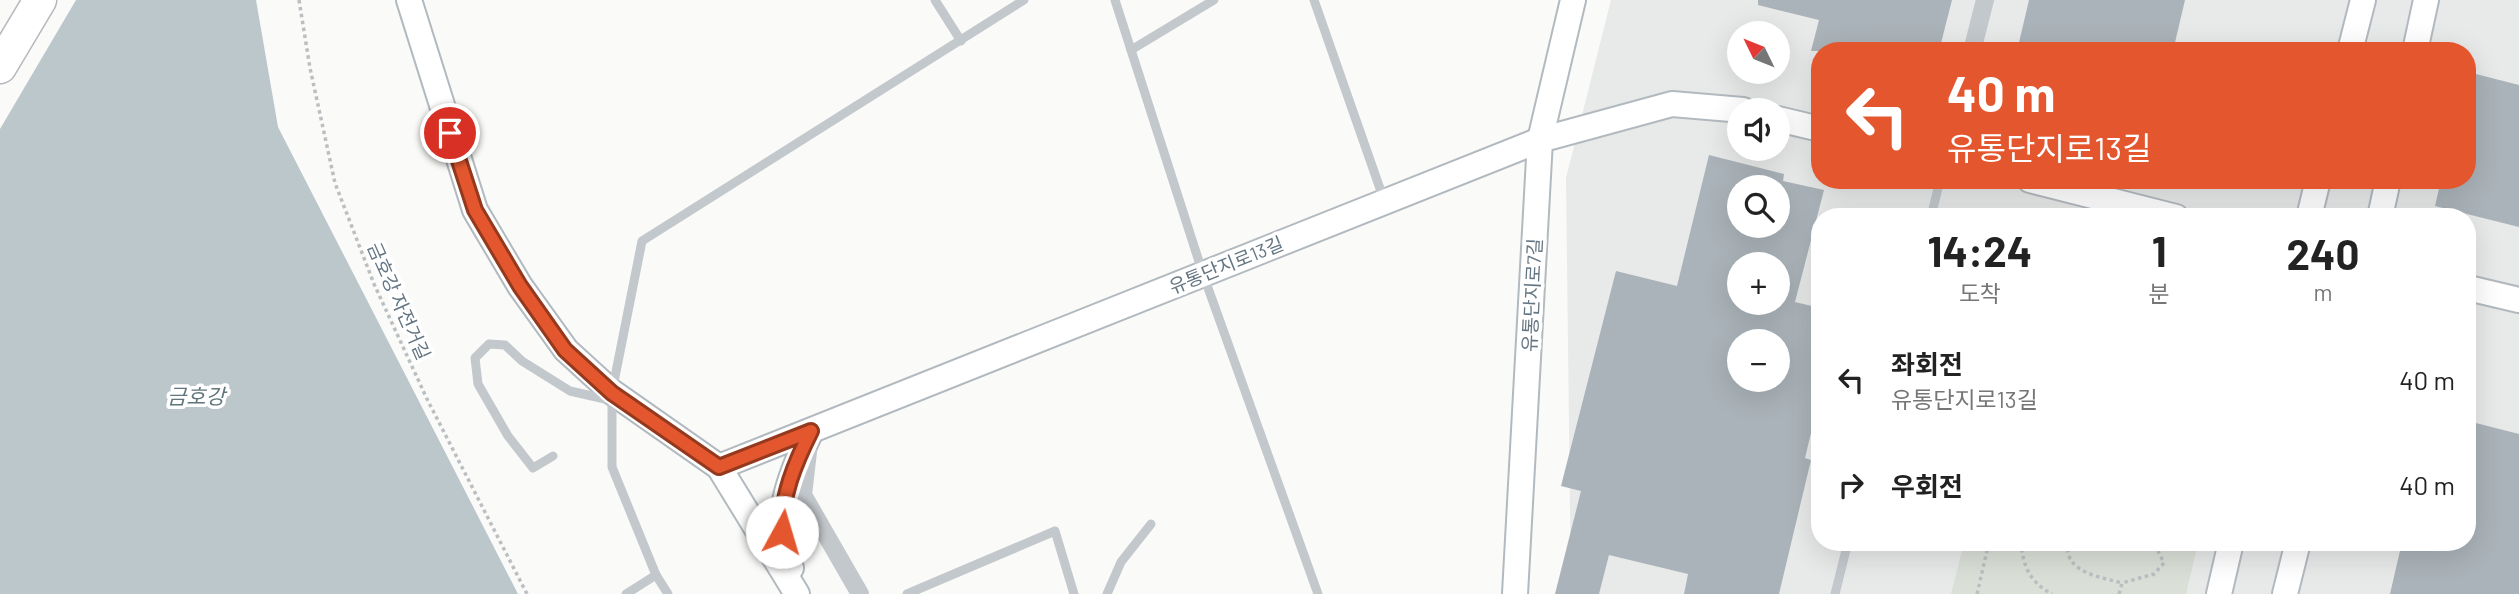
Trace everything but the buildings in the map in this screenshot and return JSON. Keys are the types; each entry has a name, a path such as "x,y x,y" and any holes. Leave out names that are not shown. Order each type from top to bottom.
{"highway":[{"path":"0,67 40,0"}],"street":[{"path":"409,0 475,210 520,286 565,350 612,393 719,467 797,594"},
{"name":"유통단지로7길","path":"1515,594 1540,140 1573,0"},
{"path":"1974,42 1985,0"},
{"path":"2352,42 2363,0"},
{"path":"2417,42 2426,0"},
{"name":"유통단지로13길","path":"719,467 1540,140 1672,104 1727,109"},
{"path":"1790,122 1811,127"},
{"path":"2066,189 2141,208"},
{"path":"2311,208 2316,189"},
{"path":"2382,208 2386,189"},
{"path":"2476,290 2519,300"},
{"path":"802,594 783,549 782,516 794,467 811,431"},
{"path":"811,431 803,495 860,594"},
{"path":"2219,594 2229,551"},
{"path":"2285,594 2296,551"}],"lane":[{"path":"935,0 961,41"},
{"path":"668,594 656,575 612,467 612,393 642,241 1024,0"},
{"path":"1115,0 1203,274 1318,594"},
{"path":"1131,50 1214,0"},
{"path":"1314,0 1385,202"},
{"path":"1933,208 1938,189"},
{"path":"553,456 533,468 508,436 478,384 475,358 489,344 505,345 522,361 570,391 606,399 612,393"},
{"path":"1107,594 1121,562 1151,524"},
{"path":"907,594 1055,531 1074,594"},
{"path":"1835,594 1847,551"},
{"path":"626,594 656,575"}],"path":[{"name":"금호강 자전거길","path":"299,0 310,68 340,195 374,284 427,399 527,594"},
{"path":"1977,594 1987,551"},
{"path":"2022,551 2023,562 2031,579 2052,594"},
{"path":"2069,551 2075,566 2087,573 2122,583 2154,573 2164,563 2158,551"},
{"path":"2119,594 2122,583"}],"shaded area":[{"path":"1611,0 2519,0 2519,594 1571,594 1566,178"},
{"path":"1962,551 2196,551 2186,594 1951,594"}],"water":[{"name":"금호강","path":"0,0 256,0 278,127 518,594 0,594"}],"pier":[{"path":"0,0 76,0 0,129"}],"route":[{"path":"450,133 475,210 520,286 565,350 612,393 719,467 811,431 794,467 782,516 782,532"}]}
